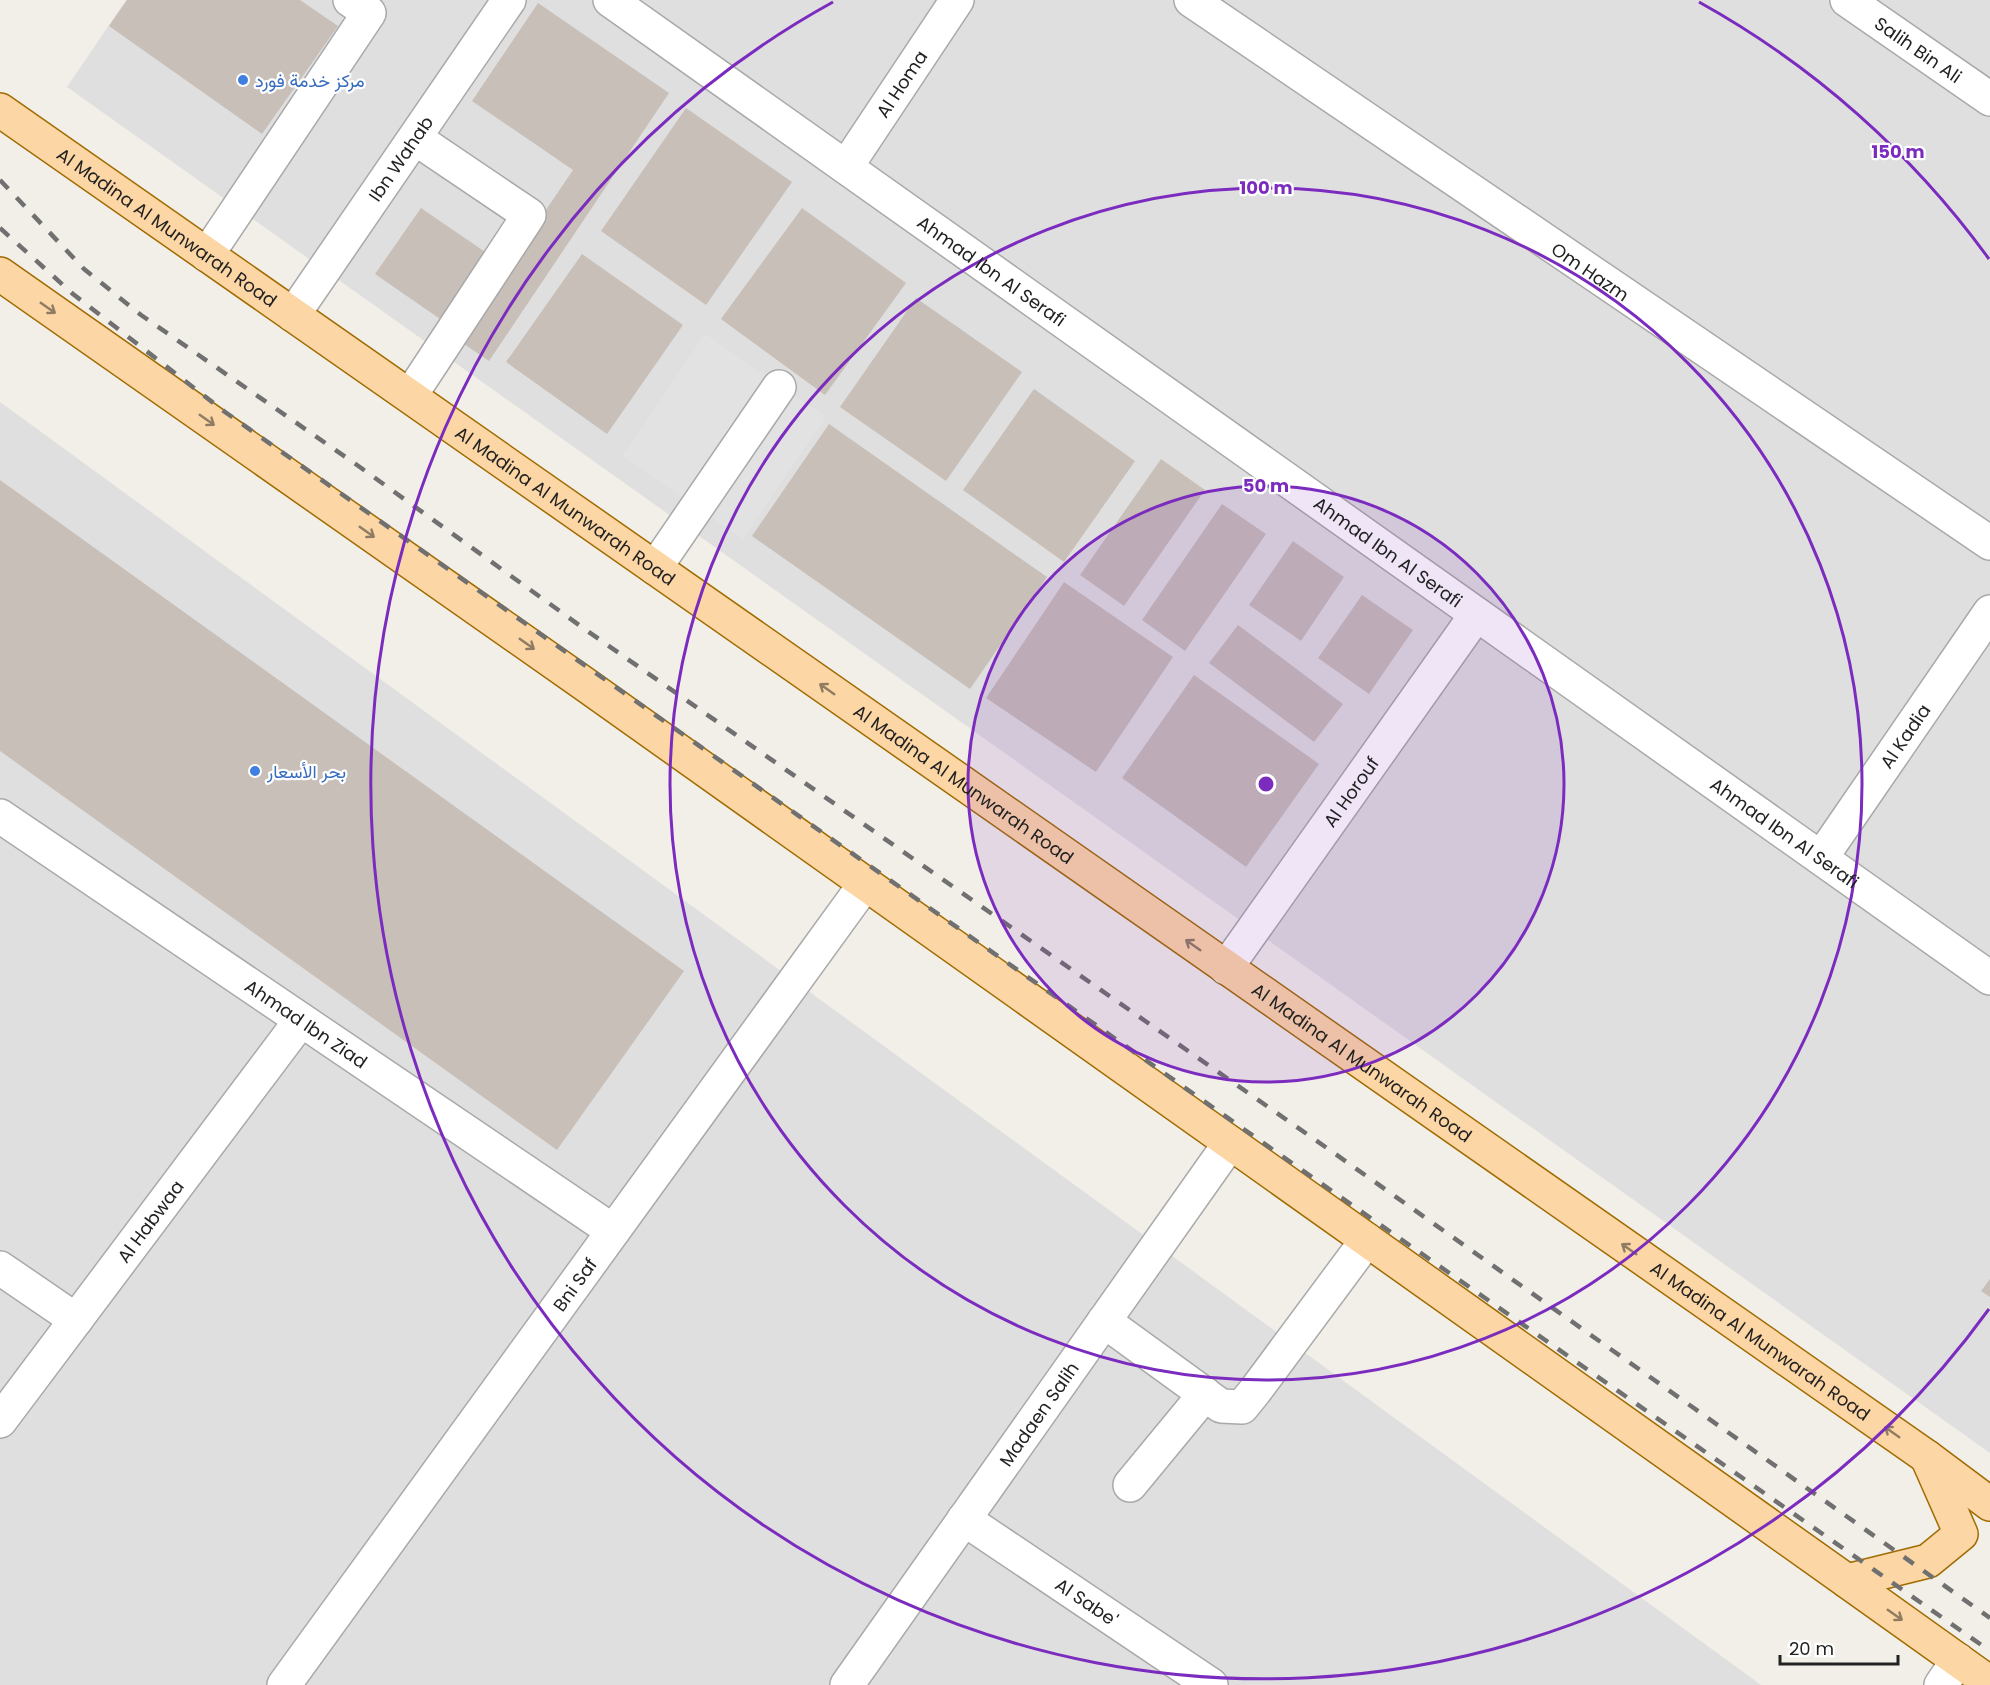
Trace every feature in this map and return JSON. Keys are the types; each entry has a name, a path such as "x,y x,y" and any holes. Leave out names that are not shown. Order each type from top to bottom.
{"main road":[{"name":"Al Madina Al Munwarah Road","path":"0,110 1927,1457 1990,1504"},
{"path":"0,274 866,884 1847,1581 1949,1673 1990,1683"},
{"path":"1847,1581 1928,1561 1961,1534 1927,1457"}],"street":[{"path":"207,255 369,13 350,0"},
{"name":"Ibn Wahab","path":"293,315 510,0"},
{"name":"Ahmad Ibn Al Serafi","path":"610,0 1990,978"},
{"name":"Al Homa","path":"846,167 957,0"},
{"name":"Om Hazm","path":"1191,0 1990,543"},
{"name":"Salih Bin Ali","path":"1847,0 1990,99"},
{"path":"410,396 529,214 415,138"},
{"path":"655,568 779,387"},
{"name":"Al Kadia","path":"1821,858 1990,612"},
{"name":"Al Horouf","path":"1227,968 1476,615"},
{"name":"Ahmad Ibn Ziad","path":"0,816 613,1231"},
{"name":"Bni Saf","path":"284,1685 866,884"},
{"name":"Al Habwaa","path":"0,1421 301,1020"},
{"name":"Madaen Salih","path":"847,1685 1230,1143"},
{"path":"1104,1321 1221,1406 1242,1407 1367,1240"},
{"path":"0,1268 76,1320"},
{"path":"1130,1485 1205,1394"},
{"name":"Al Sabe'","path":"964,1519 1211,1685"}],"shaded area":[{"path":"126,0 1990,0 1990,1453 67,87"},
{"path":"705,334 826,417 743,539 622,456"},
{"path":"0,402 1761,1685 0,1685"}],"building":[{"name":"مركز خدمة فورد","path":"127,0 300,0 338,26 262,134 109,26"},
{"path":"538,3 669,93 489,361 458,340 573,170 472,101"},
{"path":"686,108 792,182 706,305 601,231"},
{"path":"421,208 488,254 443,321 375,274"},
{"path":"802,208 906,283 825,395 721,319"},
{"path":"582,254 683,325 607,434 506,362"},
{"path":"916,298 1022,372 946,481 840,407"},
{"path":"1034,389 1135,461 1064,562 963,490"},
{"path":"829,424 1047,577 970,689 752,536"},
{"path":"1161,459 1205,490 1124,606 1080,575"},
{"path":"0,480 684,971 557,1150 0,751"},
{"path":"1222,504 1266,534 1185,651 1142,620"},
{"path":"1293,541 1344,577 1301,641 1249,605"},
{"path":"1064,582 1173,657 1096,772 986,698"},
{"path":"1362,595 1413,630 1369,694 1318,658"},
{"path":"1238,625 1343,704 1314,742 1209,663"},
{"path":"1194,675 1319,764 1246,867 1122,778"},
{"path":"1990,1279 1990,1297 1981,1291"}],"railway":[{"path":"0,180 84,269 141,315 357,465 586,630 1334,1153 1990,1618"},
{"path":"0,228 73,294 225,412 1990,1651"}],"place":[{"name":"مركز خدمة فورد","path":"243,80"},
{"name":"بحر الأسعار","path":"255,771"}]}
